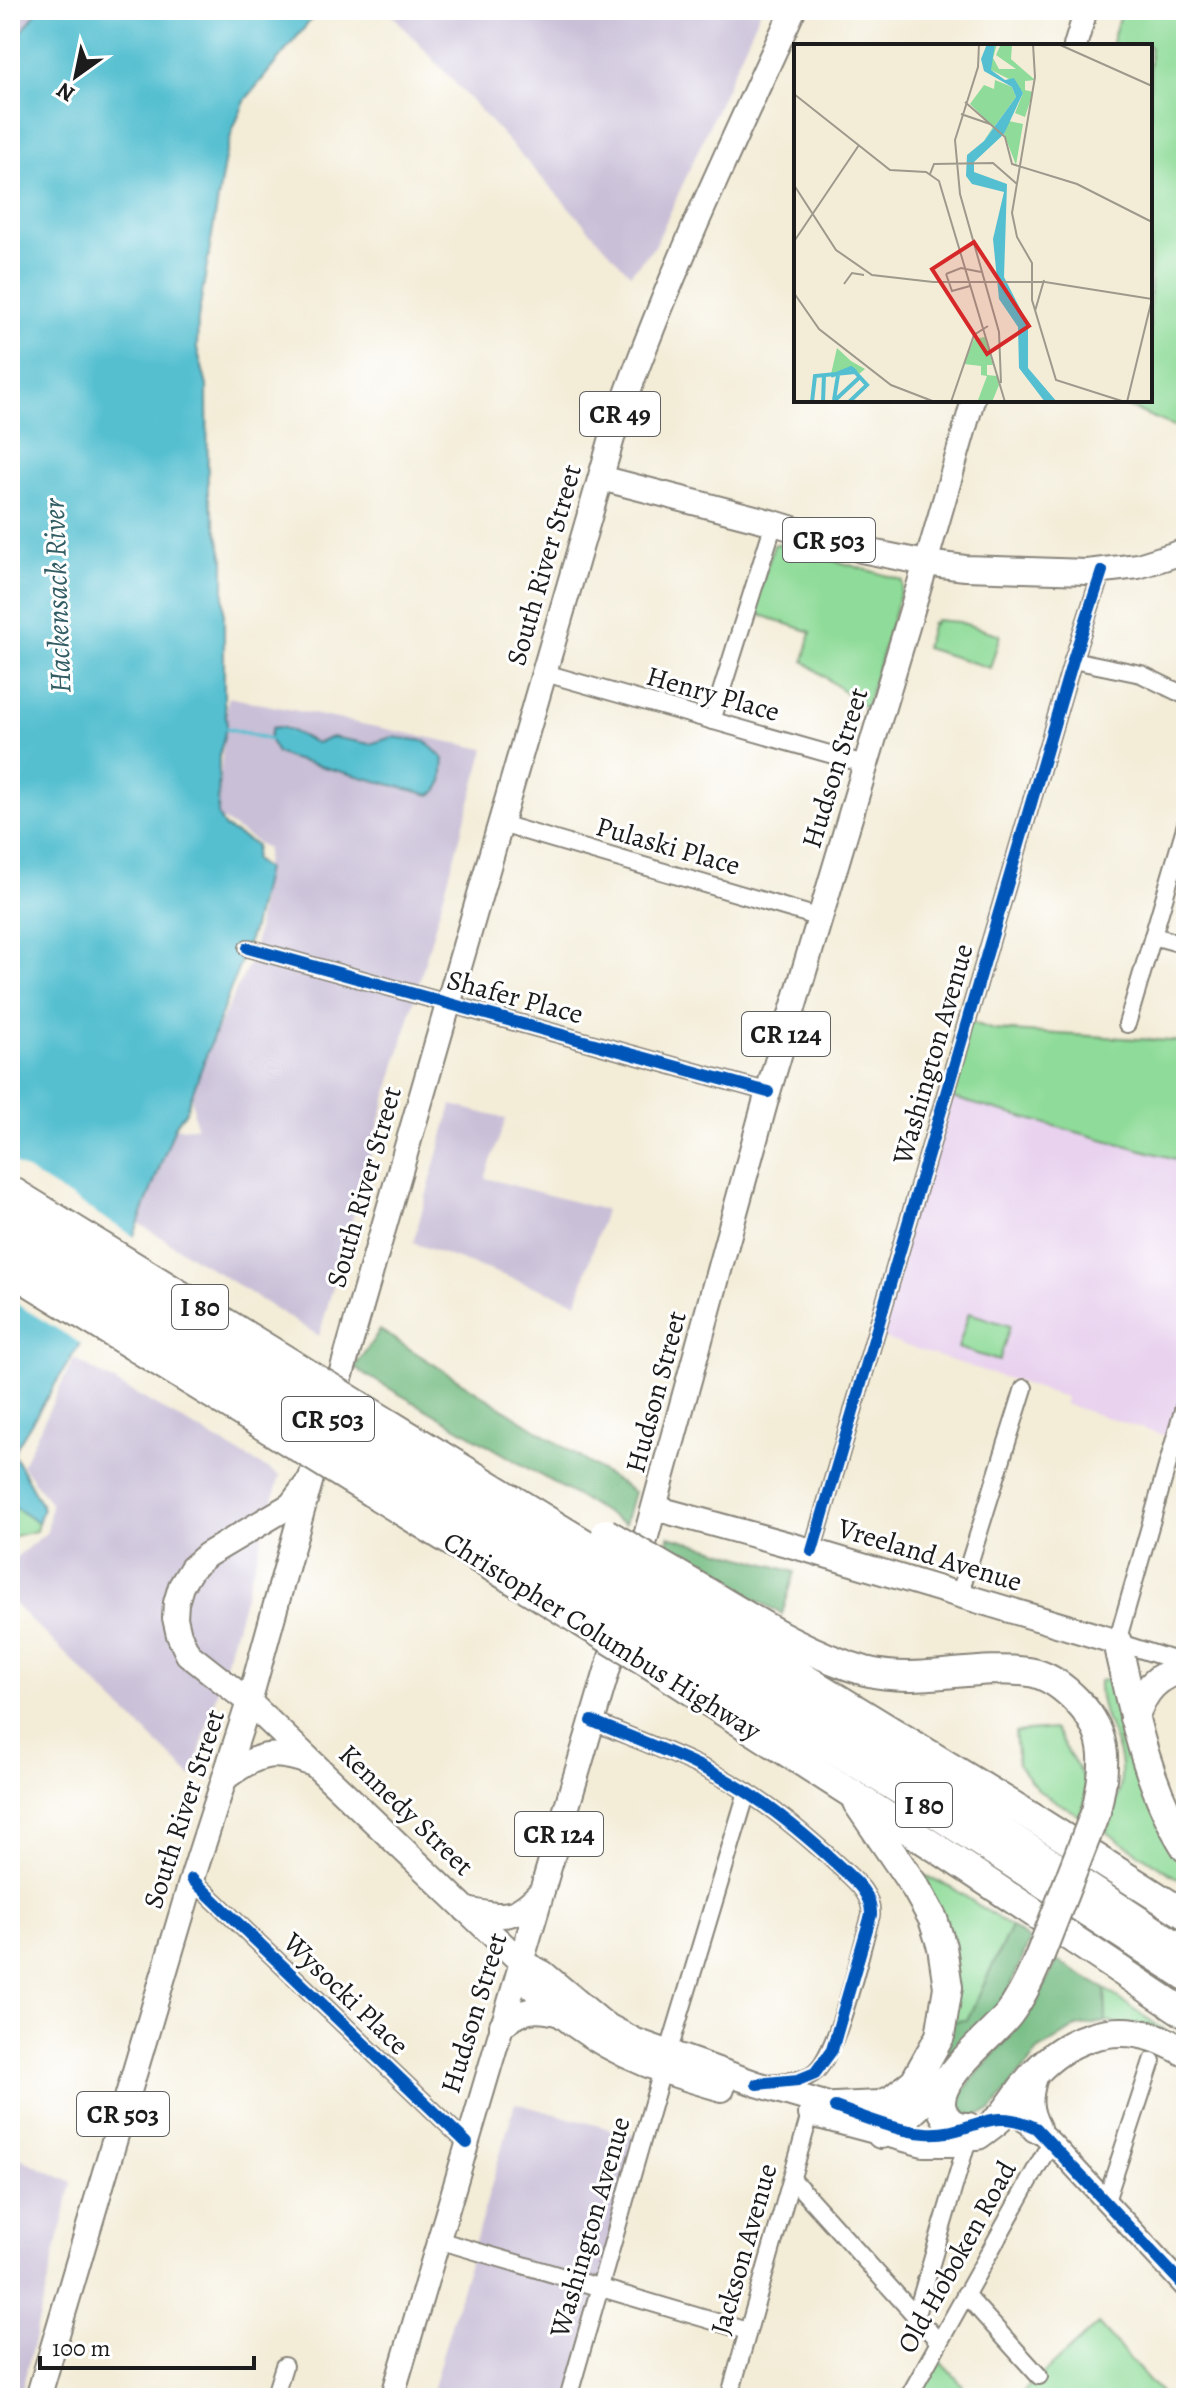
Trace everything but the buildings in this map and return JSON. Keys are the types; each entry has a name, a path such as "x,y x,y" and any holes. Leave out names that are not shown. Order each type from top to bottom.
{"highway":[{"name":"Christopher Columbus Highway","path":"10,1190 381,1458"},
{"name":"Christopher Columbus Highway","path":"10,1218 381,1458"},
{"name":"Christopher Columbus Highway","path":"10,1242 381,1458 593,1576 994,1824 1186,1952"},
{"name":"Christopher Columbus Highway","path":"10,1270 381,1458 538,1515 593,1576"},
{"path":"593,1576 664,1619 805,1648 868,1671 902,1677 1032,1672 1065,1688 1089,1713 1104,1746 1105,1773 1096,1811 1025,1990 1008,2016 958,2068 887,2130"},
{"name":"Christopher Columbus Highway","path":"664,1619 851,1792 1186,2014"},
{"name":"Christopher Columbus Highway","path":"664,1619 1186,1915"},
{"name":"Christopher Columbus Highway","path":"664,1619 951,1822 1186,1976"},
{"path":"1117,1642 1134,1718 1167,1815 1186,1848"},
{"path":"1134,1718 1141,1697 1154,1681 1186,1666"},
{"path":"822,2110 880,2105 892,2100 915,2081 940,2036 948,1987 942,1947 933,1919 851,1792"},
{"path":"958,2068 942,2091 941,2106 951,2123 972,2133 1001,2117 1034,2074 1050,2058 1077,2041 1099,2033 1124,2032 1152,2036 1186,2052"},
{"path":"1034,2074 1027,2097 1028,2114 1044,2135"}],"main road":[{"name":"South River Street","path":"38,2398 192,1879 249,1702 310,1479 601,478 641,351 672,274 793,10"},
{"path":"1076,44 1086,10"},
{"name":"Hudson Street","path":"392,2398 655,1508 768,1092 868,765 972,402"},
{"name":"CR 503","path":"601,478 774,523 861,550 965,568 1102,571 1138,566 1186,551"},
{"name":"Kennedy Street","path":"310,1479 291,1505 207,1555 192,1568 181,1586 176,1603 179,1635 188,1654 249,1702 521,1962"},
{"name":"Vreeland Avenue","path":"655,1508 812,1551 1117,1642"},
{"path":"225,1778 243,1764 267,1755 287,1754 316,1765"},
{"path":"465,1910 501,1916 525,1909 542,1891"},
{"path":"521,1962 543,1973 604,2024 636,2041 665,2063 887,2130 923,2144 954,2144 972,2133"},
{"path":"521,1962 536,1990 560,2014 627,2058 665,2063 757,2084 822,2110"},
{"path":"502,2025 518,2014 541,2008 560,2014"}],"street":[{"path":"712,721 774,523"},
{"name":"Washington Avenue","path":"812,1551 1073,660 1102,571"},
{"path":"1073,660 1141,674 1186,696"},
{"name":"Henry Place","path":"545,673 868,765"},
{"name":"Pulaski Place","path":"501,824 821,918"},
{"path":"1127,1024 1186,824"},
{"path":"1153,936 1186,945"},
{"name":"Shafer Place","path":"248,948 768,1092"},
{"path":"959,1596 1024,1388"},
{"path":"1117,1642 1186,1400"},
{"name":"Vreeland Avenue","path":"1117,1642 1186,1666"},
{"path":"592,1721 672,1755 747,1792 783,1817 865,1892 872,1911 832,2050 815,2073 798,2080 757,2084"},
{"name":"Washington Avenue","path":"568,2398 598,2287 747,1792"},
{"name":"Wysocki Place","path":"192,1879 467,2143"},
{"path":"1106,2201 1152,2061"},
{"name":"Jackson Avenue","path":"729,2398 792,2179 822,2110"},
{"path":"1001,2117 1020,2120 1044,2135 1186,2288"},
{"path":"915,2318 972,2133 1004,2130 1044,2135"},
{"name":"Old Hoboken Road","path":"908,2398 965,2294 1044,2135"},
{"path":"792,2179 939,2342"},
{"path":"438,2240 747,2331"},
{"path":"965,2294 1039,2376"},
{"path":"274,2398 284,2366"}],"shaded area":[{"path":"10,10 38,10 10,48"},
{"path":"388,10 761,10 655,246 630,274"},
{"path":"228,697 485,749 319,1336 138,1223 171,1128 196,1127 190,1084 254,954 267,849 216,816"},
{"path":"945,1096 1186,1162 1186,1400 1175,1439 1064,1404 1065,1397 875,1336"},
{"path":"452,1105 506,1119 485,1178 605,1210 577,1302 413,1243"},
{"path":"74,1359 280,1476 192,1777 10,1600 10,1562 47,1532 51,1504 22,1465"},
{"path":"515,2103 643,2138 569,2398 430,2398"},
{"path":"10,2153 72,2183 20,2398 10,2398"}],"green space":[{"path":"1121,10 1186,10 1186,431 1116,402 1152,402 1152,44 1112,44"},
{"path":"774,545 902,580 866,708 804,661 811,632 752,612"},
{"path":"935,620 959,622 1000,635 990,668 925,648"},
{"path":"967,1021 994,1030 1186,1042 1186,1162 945,1096"},
{"path":"969,1313 1010,1326 999,1361 958,1348"},
{"path":"380,1330 634,1492 625,1524 354,1368"},
{"path":"10,1504 38,1523 36,1531 10,1537"},
{"path":"669,1536 795,1572 782,1614 667,1551"},
{"path":"1117,1679 1175,1852 1186,1869 1186,1884 1106,1832 1118,1796 1121,1769 1118,1749 1103,1711 1099,1681"},
{"path":"1054,1729 1090,1788 1080,1816 1039,1791 1018,1765 1015,1732"},
{"path":"913,1871 951,1887 1011,1927 967,2021 954,2021"},
{"path":"1011,1927 1030,1940 1004,2002 929,2081 954,2021 967,2020"},
{"path":"1057,1961 1105,1989 1106,2022 1076,2027 1038,2051 991,2111 969,2117 956,2099 1035,2005"},
{"path":"1105,1989 1167,2032 1106,2022"},
{"path":"1098,2324 1165,2398 1016,2398"},
{"path":"933,2353 975,2398 909,2398"}],"water":[{"name":"Hackensack River","path":"38,10 319,10 246,99 233,129 225,157 198,319 197,348 207,386 208,495 224,559 224,701 227,724 219,757 218,815 224,827 256,845 254,860 266,869 253,928 185,1113 176,1124 114,1288 13,1453 43,1508 38,1523 10,1504 10,48"},
{"path":"278,727 317,743 332,737 370,744 392,737 425,741 444,759 441,785 430,795 289,758 277,753 269,739 272,728"}],"pier":[{"path":"10,1160 138,1239 117,1289 83,1345 10,1300"}],"waterway":[{"path":"225,728 269,739"}],"cycle path":[{"path":"812,1551 1073,660 1102,571"},
{"path":"248,948 768,1092"},
{"path":"592,1721 691,1762 748,1793 817,1846 865,1893 871,1915 832,2050 815,2073 798,2080 757,2084"},
{"path":"192,1879 467,2143"},
{"path":"835,2107 915,2132 942,2133 1005,2119 1036,2128 1186,2288"}]}
